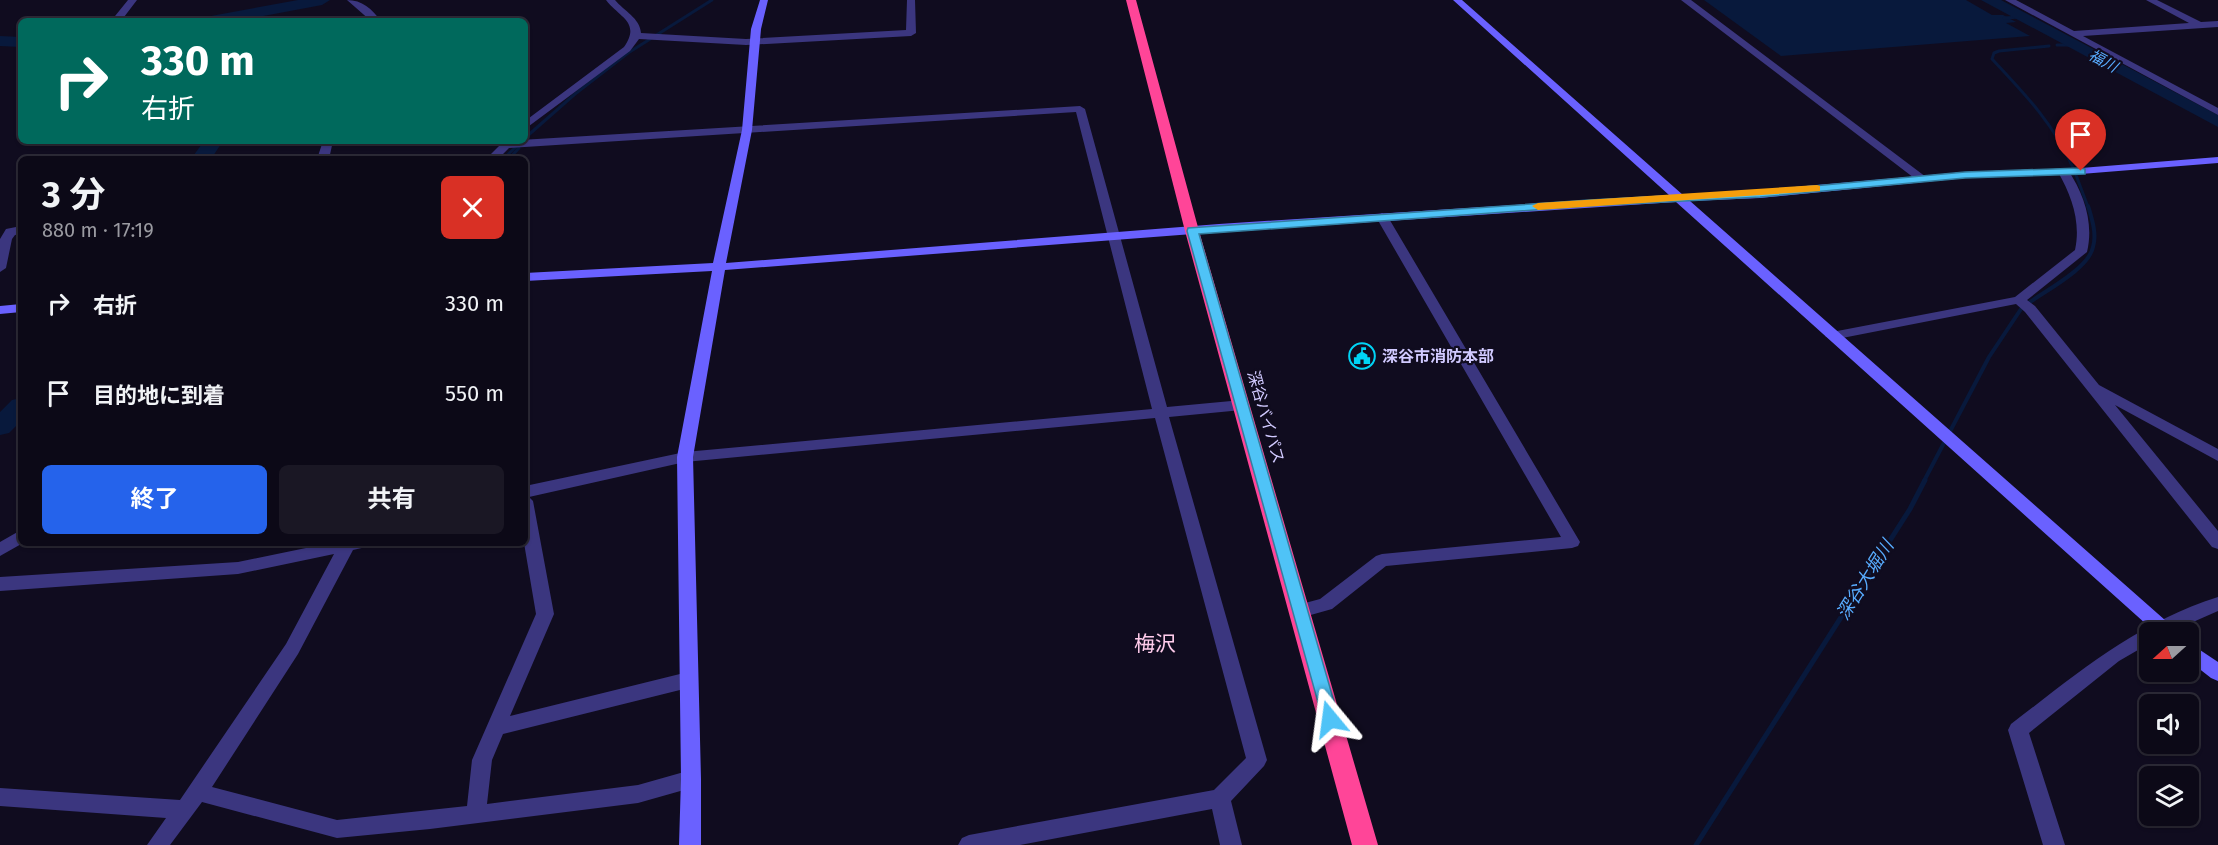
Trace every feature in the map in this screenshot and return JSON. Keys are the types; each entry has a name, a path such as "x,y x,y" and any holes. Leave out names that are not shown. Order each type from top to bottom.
{"highway":[{"name":"深谷バイパス","path":"1131,0 1192,231 1365,845"}],"street":[{"path":"118,18 133,0"},
{"path":"528,124 627,49 637,36 634,22 610,0"},
{"path":"690,845 692,779 688,680 685,457 719,267 747,130 758,22 764,0"},
{"path":"637,36 756,41 911,33 911,0"},
{"path":"1457,0 1832,336 2146,622"},
{"path":"1685,0 1922,179"},
{"path":"2009,0 2218,112"},
{"path":"2150,0 2218,34"},
{"path":"354,2 373,18"},
{"path":"2071,34 2218,24"},
{"path":"528,142 1080,110 1112,236 1257,760 1220,798 969,845"},
{"path":"495,156 507,144"},
{"path":"528,277 719,267 1112,236 1680,199 1995,173 2064,172 2218,160"},
{"path":"1832,336 2019,300 2081,252 2084,242 2081,213 2064,172"},
{"path":"1300,611 1326,604 1382,560 1572,542 1382,217"},
{"path":"0,268 6,239 10,232 18,231"},
{"path":"2019,300 2030,309 2096,389 2218,543"},
{"path":"0,310 18,308"},
{"path":"2096,389 2107,392 2218,456"},
{"path":"528,491 685,457 1242,405"},
{"path":"476,814 482,760 545,614 528,518"},
{"path":"0,550 18,538"},
{"path":"0,584 238,568 343,546"},
{"path":"158,845 198,791 292,649 352,546"},
{"path":"2179,622 2218,604"},
{"path":"2054,845 2018,730 2113,656 2139,642"},
{"path":"2199,658 2218,673"},
{"path":"495,728 688,680"},
{"path":"198,791 212,797 337,829 638,794 692,779"},
{"path":"0,797 183,809"},
{"path":"1220,798 1231,845"}],"water":[{"path":"1704,0 1966,0 1992,15 2003,15 2016,22 2006,23 2030,36 1781,56"}],"waterway":[{"path":"227,18 322,0"},
{"path":"528,135 575,94 628,53 712,0"},
{"name":"福川","path":"1989,0 2218,122"},
{"path":"2004,18 2020,17"},
{"path":"0,41 18,42"},
{"name":"深谷大堀川","path":"2057,45 2069,45"},
{"name":"深谷大堀川","path":"2049,46 1999,51 1994,53 1992,59 2048,124 2066,152 2073,168"},
{"path":"203,156 212,144"},
{"path":"506,156 519,144"},
{"path":"512,156 519,148"},
{"name":"深谷大堀川","path":"2076,175 2088,207"},
{"name":"深谷大堀川","path":"2030,302 2076,270 2090,255 2093,247 2094,226 2088,206"},
{"name":"深谷大堀川","path":"1924,481 1989,357 2021,309"},
{"path":"0,427 18,409"},
{"name":"深谷大堀川","path":"1696,845 1910,509 1925,480"}],"slow traffic":[{"path":"1538,206 1760,194 1817,188"}],"place":[{"name":"深谷市消防本部","path":"1362,356"}],"district":[{"name":"梅沢","path":"1155,644"}],"route":[{"path":"1330,719 1192,231 1590,203 1760,194 1965,175 2081,171"}]}
